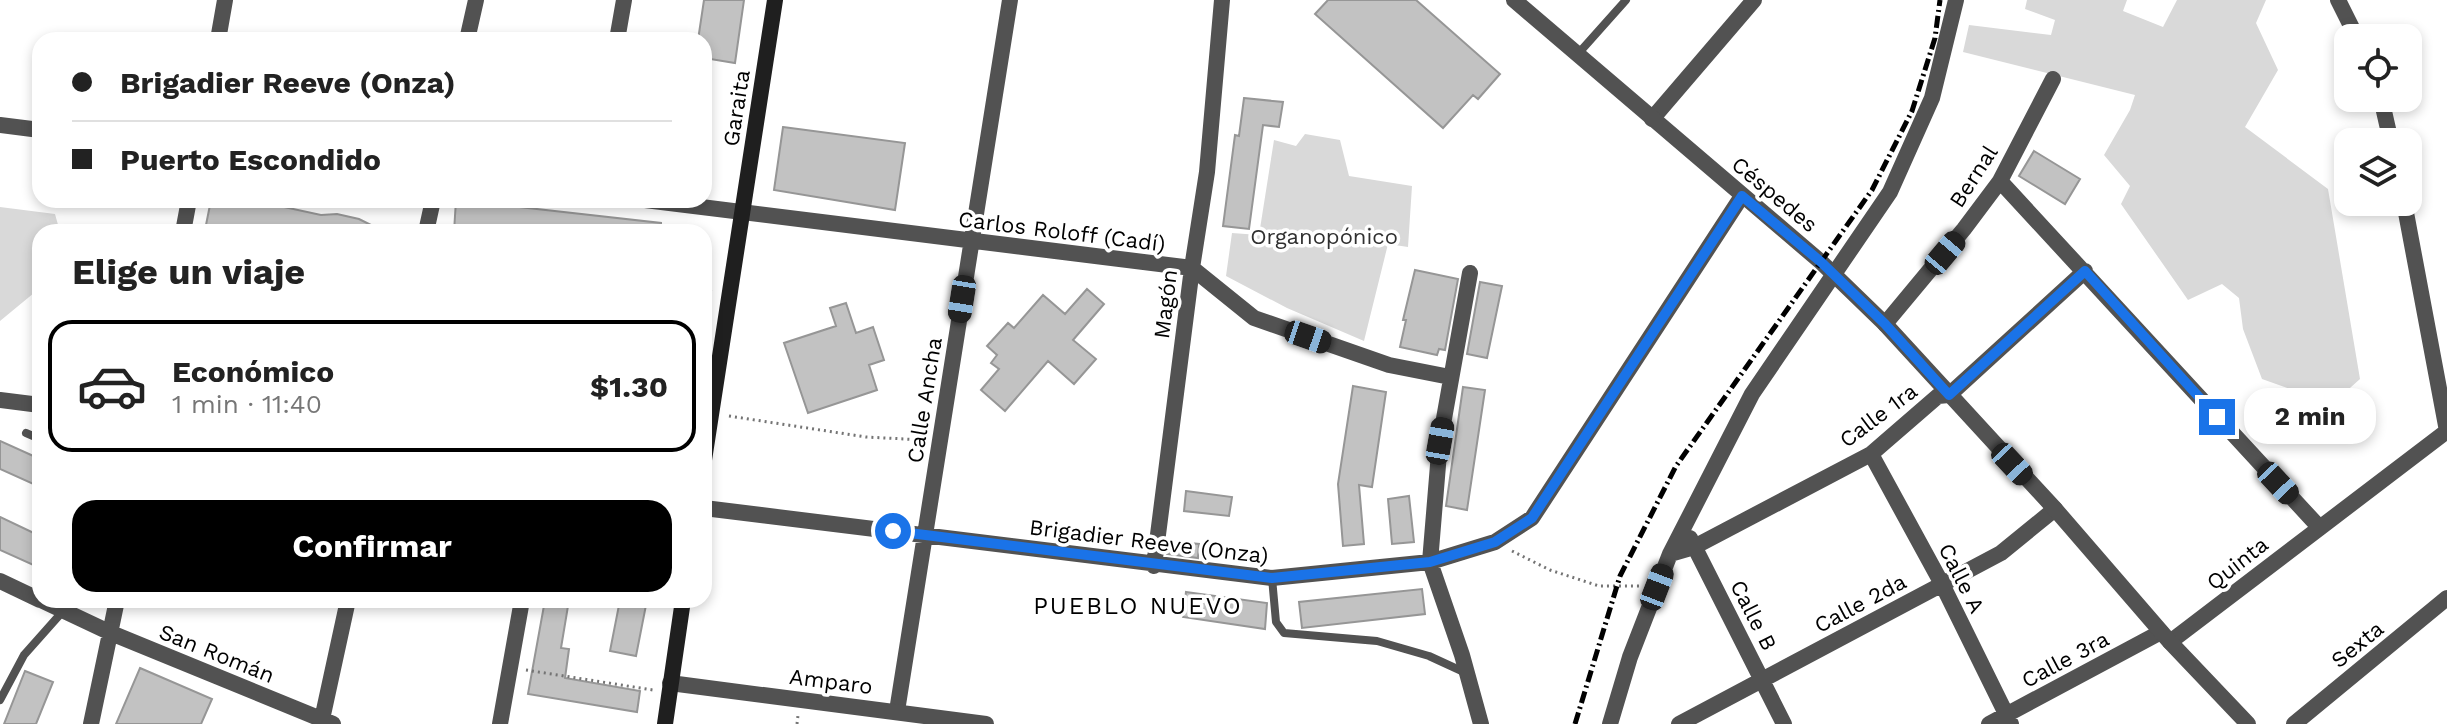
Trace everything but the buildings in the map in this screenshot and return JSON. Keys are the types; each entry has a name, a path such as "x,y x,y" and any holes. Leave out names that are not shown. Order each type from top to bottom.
{"main road":[{"name":"Garaita","path":"712,408 775,0"},
{"path":"665,724 682,608"}],"street":[{"path":"219,32 225,0"},
{"path":"469,32 476,0"},
{"path":"618,32 624,0"},
{"name":"Calle Ancha","path":"897,711 1010,0"},
{"name":"Magón","path":"1154,566 1207,172 1222,0"},
{"name":"Céspedes","path":"1514,0 1834,276 1885,324 2248,724"},
{"path":"1652,119 1754,0"},
{"path":"1610,724 1630,657 1670,554 1752,394 1890,192 1932,98 1956,0"},
{"path":"2338,0 2350,24"},
{"name":"Bernal","path":"1885,324 2000,181 2053,79"},
{"path":"0,125 32,129"},
{"path":"2000,181 2319,527"},
{"name":"Brigadier Reeve (Onza)","path":"712,509 1154,566 1272,578 1430,562 1495,542 1532,518 1742,196"},
{"name":"Carlos Roloff (Cadí)","path":"710,208 1192,268 1254,318 1389,365 1450,377"},
{"path":"2407,216 2447,431"},
{"name":"Calle 1ra","path":"1670,554 1694,547 1871,454 1938,396 1949,395 2085,271"},
{"path":"1470,273 1435,480 1430,562 1481,724"},
{"path":"0,400 32,404"},
{"name":"Quinta","path":"2166,637 2447,431"},
{"name":"Calle A","path":"1871,454 1942,584 2009,719"},
{"name":"Calle 2da","path":"1679,724 2001,553 2055,509"},
{"name":"Calle B","path":"1684,526 1784,724"},
{"name":"San Román","path":"0,581 32,596"},
{"name":"Sexta","path":"2294,724 2447,598"},
{"name":"San Román","path":"59,608 325,723"},
{"path":"91,724 116,608"},
{"path":"325,723 347,608"},
{"path":"500,724 521,608"},
{"name":"Calle 3ra","path":"1989,724 2009,719 2166,637"},
{"name":"Amparo","path":"669,688 897,711 986,724"}],"lane":[{"path":"1577,55 1626,0"},
{"path":"26,433 32,436"},
{"path":"1272,578 1276,622 1284,633 1377,641 1429,656 1467,673"},
{"path":"0,700 24,655 64,610"}],"path":[{"path":"712,414 866,437 912,438 939,443"},
{"path":"1495,542 1550,570 1599,586 1657,587"},
{"path":"510,667 669,688"}],"green space":[{"path":"2027,0 2127,0 2123,11 2163,27 2177,0 2266,0 2256,23 2278,70 2245,127 2328,189 2360,379 2332,404 2262,379 2243,329 2239,298 2222,284 2188,300 2121,204 2130,186 2104,155 2130,110 2135,95 1963,52 1969,25 2051,35 2055,20 2025,9"},
{"name":"Organopónico","path":"1305,134 1340,140 1349,176 1412,186 1408,247 1388,244 1364,341 1287,308 1226,276 1232,233 1259,235 1274,140 1296,146"},
{"path":"0,207 55,214 58,224 32,224 32,295 0,321"}],"railway":[{"path":"1575,724 1620,576 1676,466 1872,190 1912,111 1935,38 1940,0"}],"district":[{"name":"PUEBLO NUEVO","path":"1138,606"}],"route":[{"path":"893,531 1154,566 1272,578 1430,562 1495,542 1532,518 1742,196 1821,262 1885,324 1949,395 2085,271 2217,417"}]}
